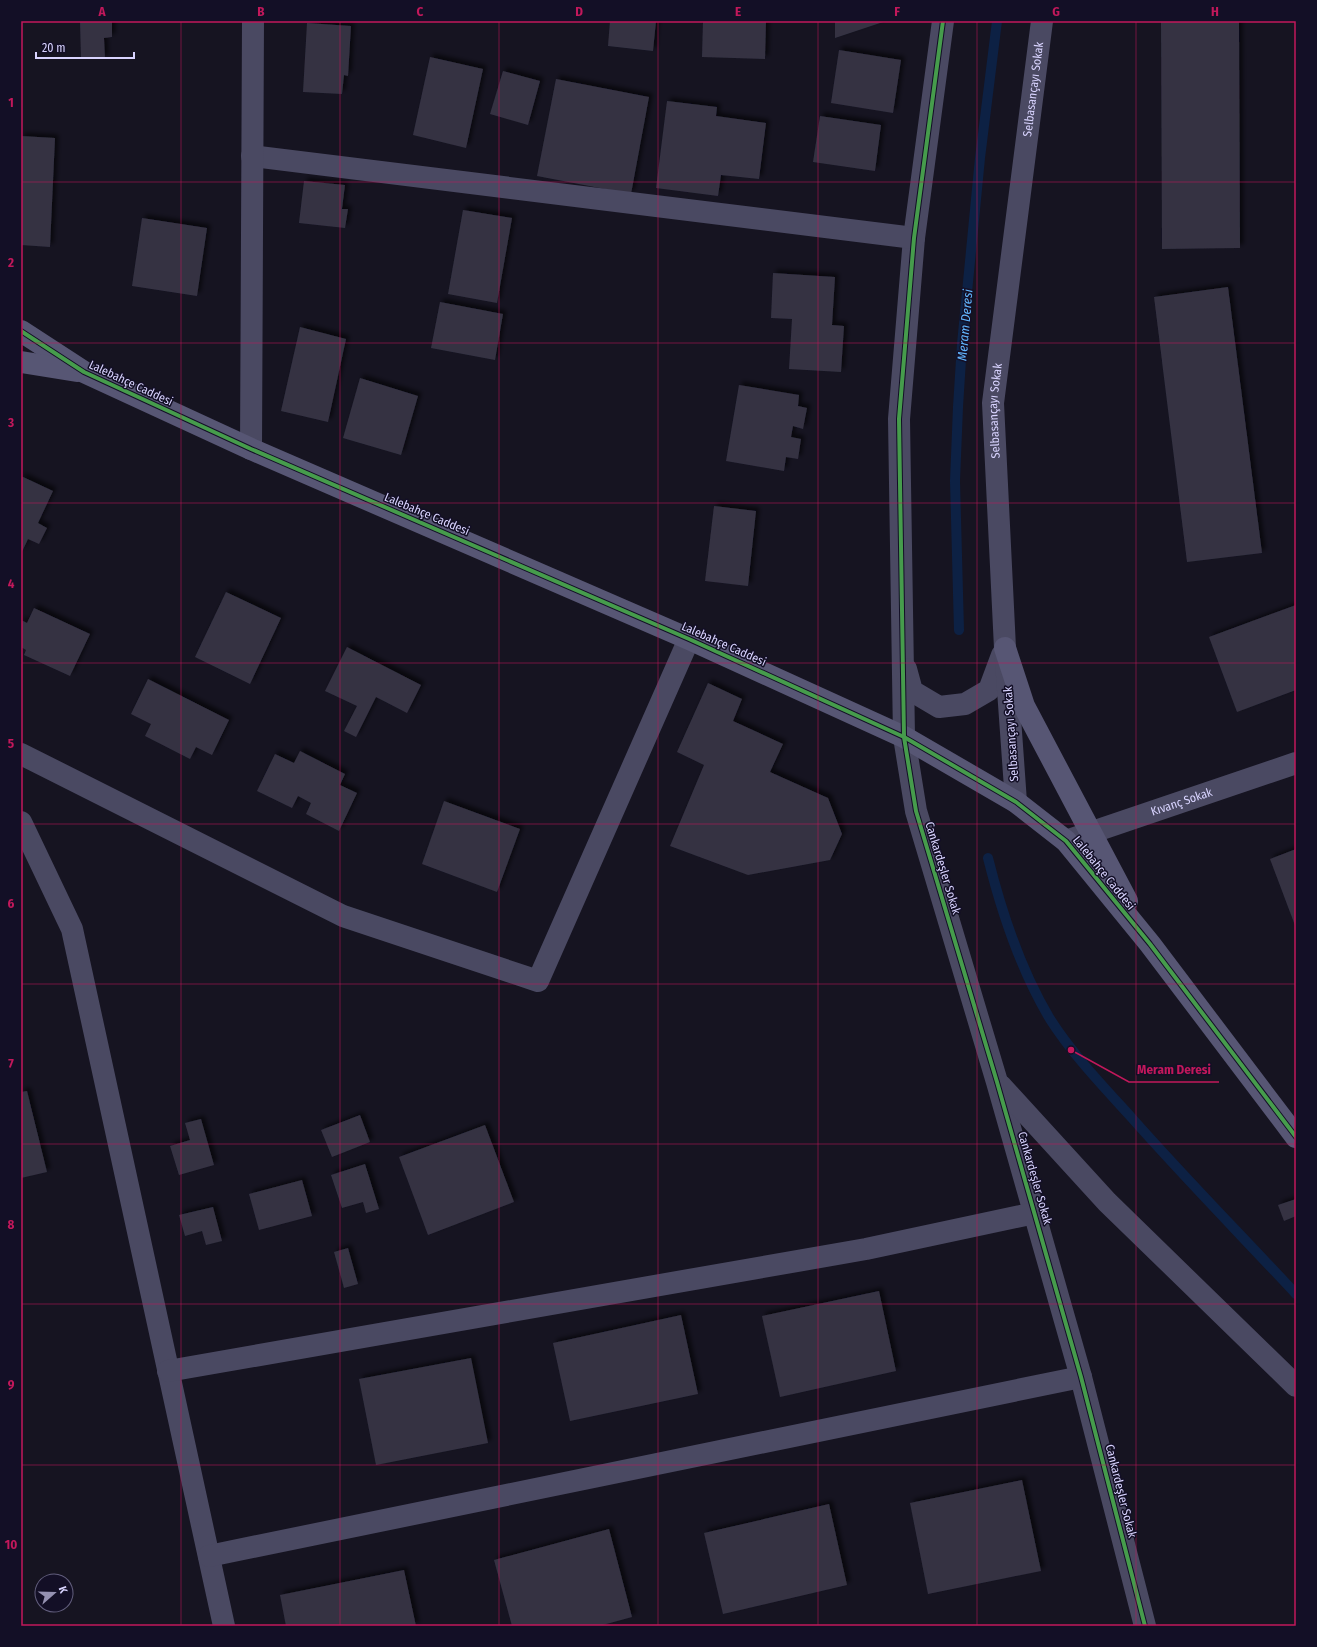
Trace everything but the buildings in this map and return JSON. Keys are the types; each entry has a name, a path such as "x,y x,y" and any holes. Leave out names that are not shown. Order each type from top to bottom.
{"street":[{"path":"251,449 253,21"},
{"path":"943,21 914,238 899,419 901,651 912,691 940,707 965,704 989,690 1005,648"},
{"name":"Selbasançayı Sokak","path":"1016,802 1005,648 993,402 1042,21"},
{"path":"252,156 914,238"},
{"name":"Lalebahçe Caddesi","path":"21,331 84,372 251,449 688,639 904,737 1016,802 1066,841 1150,944 1296,1137"},
{"path":"21,362 84,372"},
{"path":"21,754 343,916 538,982 688,639"},
{"path":"1005,648 1024,706 1150,944"},
{"name":"Cankardeşler Sokak","path":"901,651 904,737 916,810 998,1082 1081,1376 1145,1626"},
{"name":"Kıvanç Sokak","path":"1066,841 1296,763"},
{"path":"21,822 72,929 224,1626"},
{"path":"998,1082 1107,1202 1296,1386"},
{"path":"168,1371 866,1248 1035,1213"},
{"path":"209,1556 1081,1376"}],"waterway":[{"name":"Meram Deresi","path":"959,630 955,481 958,407 962,344 980,158 997,21"},
{"name":"Meram Deresi","path":"988,858 999,900 1021,961 1039,1000 1068,1045 1088,1070 1192,1184 1296,1294"}],"cycle path":[{"path":"943,21 914,238 899,419 904,737 916,811 997,1082 1081,1377 1145,1626"},
{"path":"21,331 84,372 251,449 689,639 904,737 1016,802 1066,841 1150,944 1296,1137"}],"place":[{"name":"Meram Deresi","path":"1071,1050"}]}
